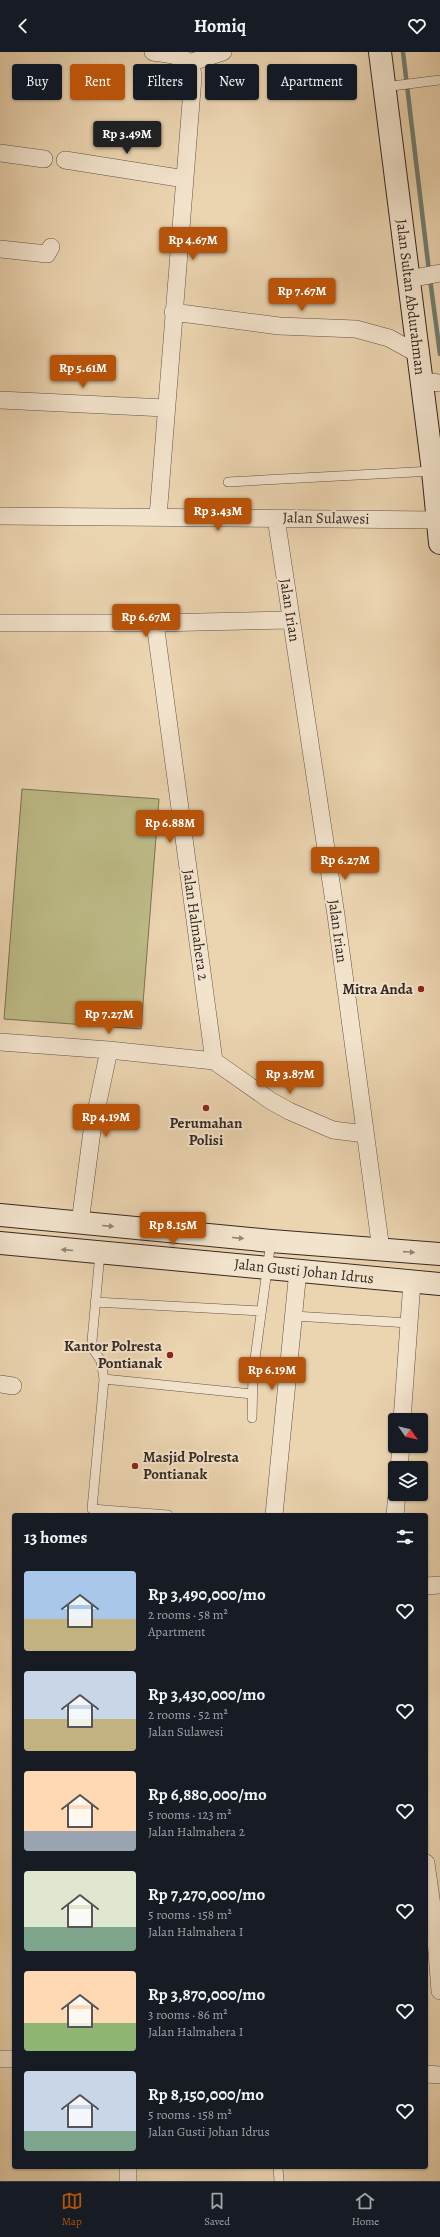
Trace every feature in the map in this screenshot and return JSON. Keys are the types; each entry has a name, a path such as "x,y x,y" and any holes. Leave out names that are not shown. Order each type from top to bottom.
{"street":[{"path":"189,63 222,52"},
{"name":"Jalan Sultan Abdurahman","path":"380,52 410,279 418,354 428,382 436,520 440,543"},
{"path":"158,517 165,408 193,77 189,63 182,58 160,53"},
{"path":"0,153 44,159"},
{"path":"65,160 185,179"},
{"path":"0,249 47,254 51,247"},
{"path":"410,279 438,273"},
{"path":"174,312 279,326 356,330 389,338 418,354"},
{"path":"0,400 165,408"},
{"name":"Jalan Sulawesi","path":"0,516 436,520"},
{"name":"Jalan Irian","path":"276,518 335,907 381,1250"},
{"path":"0,623 155,623 292,620"},
{"name":"Jalan Halmahera 2","path":"155,623 214,1061"},
{"path":"0,1042 109,1050 214,1061 271,1101 289,1111 333,1130 366,1134"},
{"path":"80,1223 92,1131 109,1050"},
{"name":"Jalan Gusti Johan Idrus","path":"0,1216 271,1241 440,1254"},
{"path":"189,1260 191,1234"},
{"name":"Jalan Gusti Johan Idrus","path":"0,1243 440,1284"},
{"path":"274,1513 298,1270"},
{"path":"403,1413 412,1282"},
{"path":"395,1513 396,1501"},
{"path":"428,1586 440,1585"},
{"path":"428,1891 440,1991"},
{"path":"0,2058 12,2059"},
{"path":"428,2074 440,2075"},
{"path":"128,2169 128,2181"}],"lane":[{"path":"384,87 440,80"},
{"path":"228,482 433,470"},
{"path":"252,1418 252,1394 261,1311 271,1241"},
{"path":"100,1253 92,1341 94,1350 100,1361 104,1379 92,1509 143,1513"},
{"path":"95,1302 261,1311"},
{"path":"294,1316 409,1323"},
{"path":"104,1379 252,1394"},
{"path":"278,2169 279,2181"}],"shaded area":[{"path":"22,789 159,799 141,1029 4,1019"}],"waterway":[{"path":"403,52 429,271"},
{"path":"430,279 440,354"}],"place":[{"name":"Mitra Anda","path":"421,989"},
{"name":"Perumahan Polisi","path":"206,1108"},
{"name":"Kantor Polresta Pontianak","path":"170,1355"},
{"name":"Masjid Polresta Pontianak","path":"135,1466"}]}
